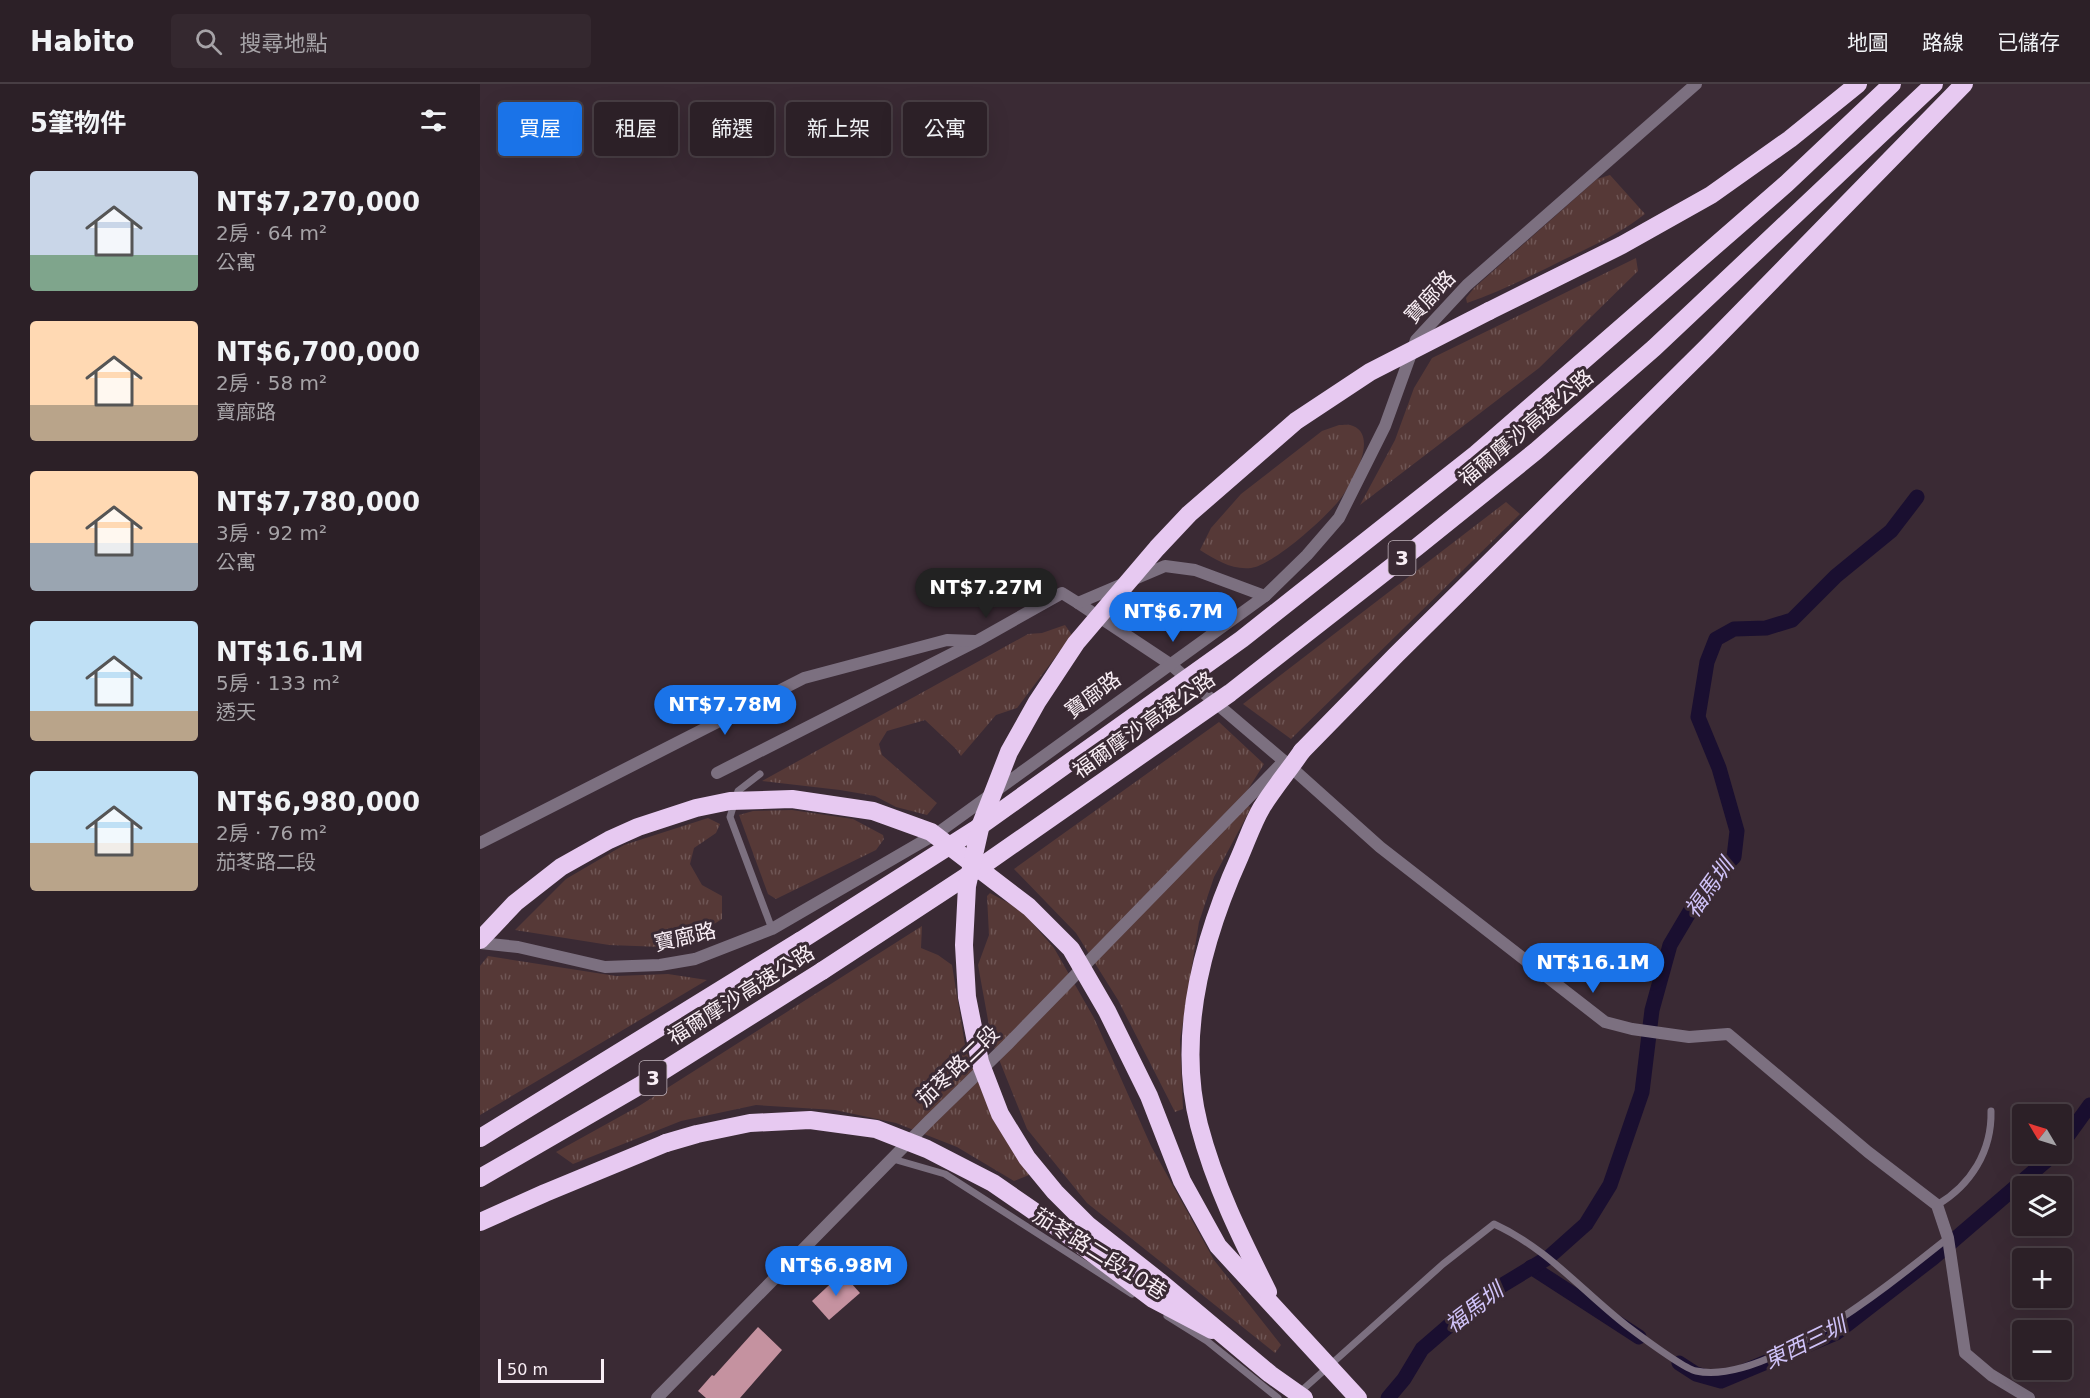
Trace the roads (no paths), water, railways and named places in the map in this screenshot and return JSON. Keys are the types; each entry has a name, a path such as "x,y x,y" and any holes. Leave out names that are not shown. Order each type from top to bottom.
{"highway":[{"path":"1304,1398 1270,1374 1088,1225 1055,1192 1027,1158 1000,1114 980,1062 967,997 964,945 967,885 981,824 1009,752 1037,702 1076,643 1112,599 1190,514 1296,421 1370,372 1622,245 1711,195 1790,139 1858,84"},
{"name":"福爾摩沙高速公路","path":"480,1138 800,941 976,829 1242,639 1476,454 1777,191 1892,84"},
{"name":"福爾摩沙高速公路","path":"480,1179 639,1086 905,918 1230,693 1536,451 1654,348 1934,84"},
{"path":"1280,1315 1231,1218 1212,1168 1198,1123 1190,1065 1193,1014 1206,945 1216,912 1261,808 1310,743 1707,346 1964,84"},
{"path":"480,941 515,903 561,867 609,840 638,827 696,808 730,801 792,799 873,811 931,832 1029,907 1071,949 1107,1011 1149,1096 1182,1181 1218,1246 1358,1398"},
{"path":"480,1222 655,1148 697,1134 750,1123 810,1120 876,1130 927,1149 993,1183 1154,1299 1223,1336"}],"street":[{"name":"寶廍路","path":"480,941 518,947 605,967 660,965 695,959 772,929 939,832 1265,596 1307,555 1339,518 1385,426 1416,340 1467,285 1696,84"},
{"path":"1078,603 1165,566 1195,570 1265,596"},
{"path":"717,773 977,641 1062,593 1170,664 1380,847 1605,1022 1632,1029 1689,1037 1728,1034 1868,1152 1937,1205 1948,1238 1965,1353 1991,1375 2029,1398"},
{"path":"480,843 804,678 947,640 977,641"},
{"name":"茄苳路二段","path":"657,1398 930,1120 1016,1037 1284,761"}],"lane":[{"path":"760,774 738,791 730,817 772,929"},
{"path":"1937,1205 1959,1190 1977,1167 1987,1138 1991,1111"},
{"name":"茄苳路二段10巷","path":"893,1159 945,1174 1207,1341 1278,1398"},
{"path":"1293,1398 1443,1264 1494,1224 1537,1248 1627,1326 1694,1371 1727,1371 1771,1357 1825,1329 1885,1289 1948,1238"}],"waterway":[{"name":"福馬圳","path":"1388,1398 1404,1379 1422,1349 1481,1298 1549,1257 1586,1224 1610,1185 1642,1092 1652,1010 1670,945 1705,886 1734,857 1737,831 1719,768 1698,717 1707,662 1716,639 1734,629 1766,628 1792,620 1836,576 1891,531 1917,497"},
{"name":"東西三圳","path":"2072,1130 2090,1105"},
{"name":"東西三圳","path":"1679,1363 1696,1374 1721,1381 1836,1333 1933,1258 2042,1164"},
{"name":"東西三圳","path":"1531,1267 1639,1337"}]}
